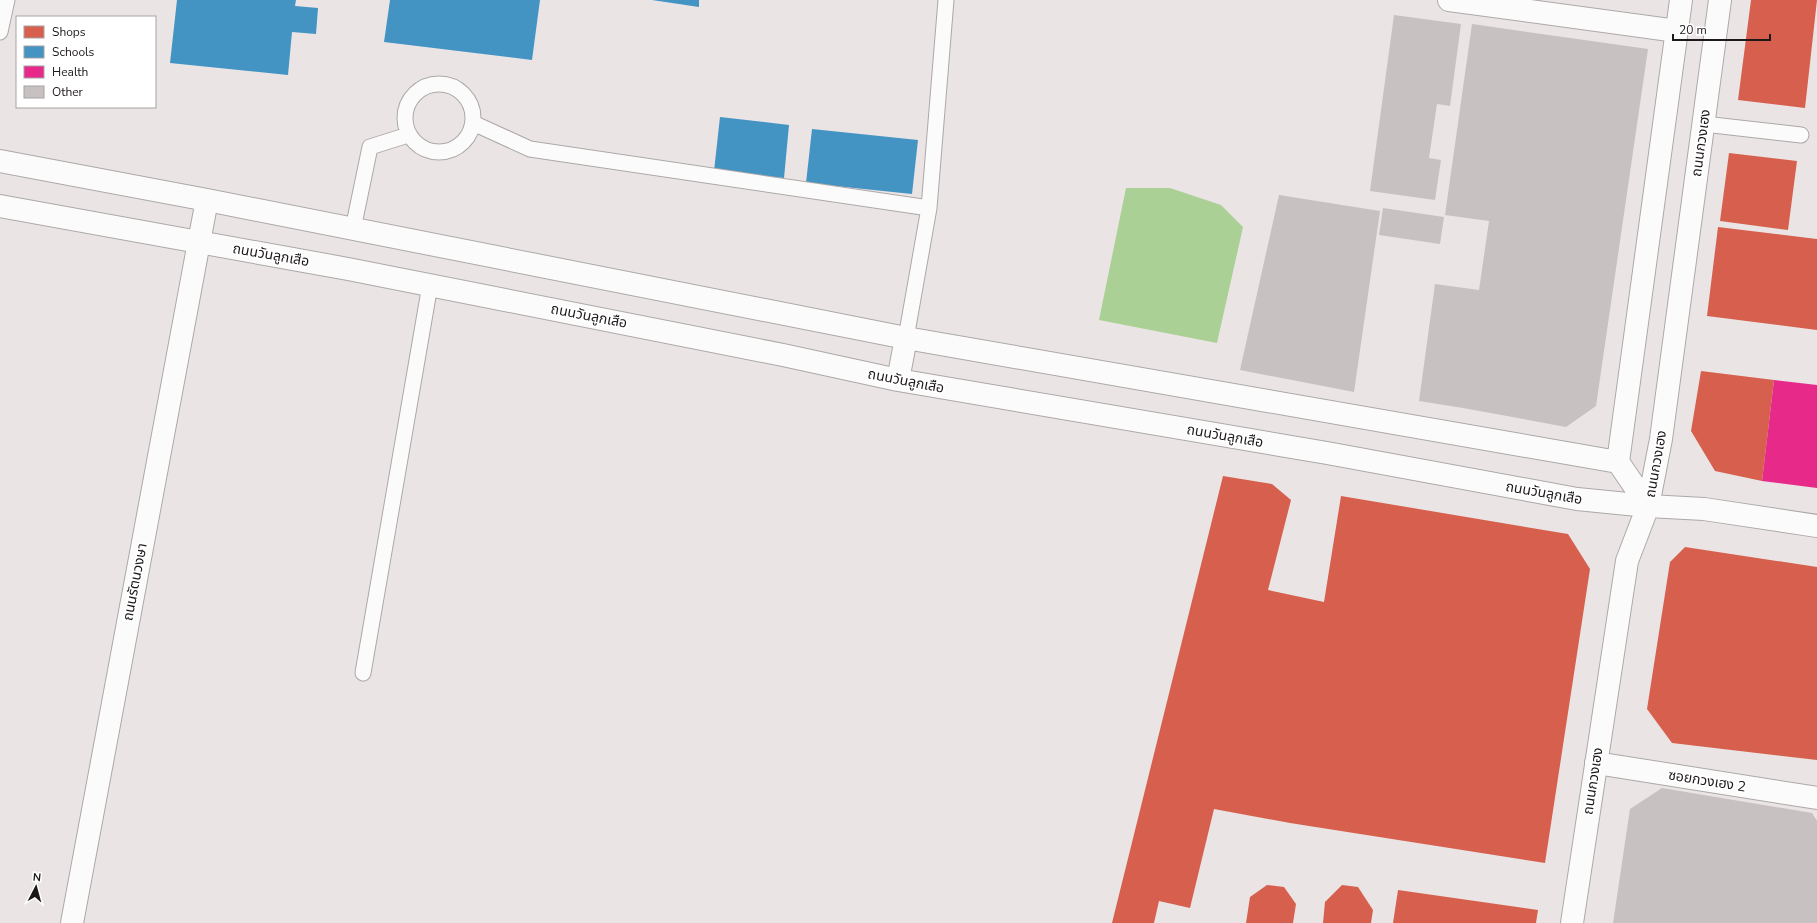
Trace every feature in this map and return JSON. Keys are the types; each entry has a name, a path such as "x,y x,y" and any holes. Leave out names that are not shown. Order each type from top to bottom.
{"street":[{"path":"1449,0 1677,31"},
{"path":"1648,506 1618,462 1681,0"},
{"name":"ถนนกวงเฮง","path":"1572,923 1627,561 1648,506 1661,439 1720,0"},
{"path":"0,161 353,228 906,338 1618,462"},
{"name":"ถนนรัตนวงษา","path":"72,923 207,200"},
{"name":"ถนนวันลูกเสือ","path":"0,206 430,285 775,353 898,380 1326,453 1577,500 1704,509 1817,526"},
{"path":"898,380 906,338"},
{"name":"ซอยกวงเฮง 2","path":"1596,763 1817,798"}],"lane":[{"path":"0,32 7,0"},
{"path":"906,338 929,208 946,0"},
{"path":"439,84 453,87 465,96 472,108 473,123 468,136 459,146 446,152 431,152 418,146 408,135 404,122 406,107 413,95 425,87 439,84"},
{"path":"473,123 530,148 929,208"},
{"path":"1704,124 1801,136"},
{"path":"353,228 370,147 408,135"},
{"path":"363,673 430,285"}],"shaded area":[{"path":"1126,188 1170,188 1221,205 1243,227 1217,343 1099,320"}],"building: Shops":[{"path":"1751,0 1817,0 1805,108 1738,100"},
{"path":"1729,153 1797,161 1788,230 1720,221"},
{"path":"1718,227 1817,239 1817,330 1707,316"},
{"path":"1701,371 1774,380 1762,481 1715,471 1691,431"},
{"path":"1223,476 1272,484 1291,500 1268,590 1324,602 1341,496 1568,534 1590,569 1545,863 1290,823 1214,809 1190,908 1159,901 1154,923 1112,923"},
{"path":"1685,547 1817,567 1817,760 1672,743 1647,709 1670,562"},
{"path":"1267,885 1284,887 1296,904 1293,923 1246,923 1250,897"},
{"path":"1342,885 1358,887 1373,910 1371,923 1323,923 1325,902"},
{"path":"1398,890 1538,910 1536,923 1393,923"}],"building: Schools":[{"path":"177,0 296,0 295,6 318,8 316,34 292,32 288,75 170,63"},
{"path":"390,0 540,0 532,60 384,42"},
{"path":"652,0 699,0 699,7"},
{"path":"720,117 789,125 784,178 714,171"},
{"path":"812,129 918,140 912,194 806,183"}],"building: Health":[{"path":"1774,380 1817,385 1817,488 1762,481"}],"building: Other":[{"path":"1394,15 1461,24 1450,106 1437,104 1429,158 1441,160 1435,200 1370,191"},
{"path":"1472,24 1648,49 1596,406 1566,427 1419,401 1435,284 1479,290 1489,221 1445,215"},
{"path":"1279,195 1380,211 1354,392 1240,370"},
{"path":"1383,208 1444,217 1440,244 1379,235"},
{"path":"1662,788 1812,813 1817,821 1817,923 1613,923 1630,809"}]}
